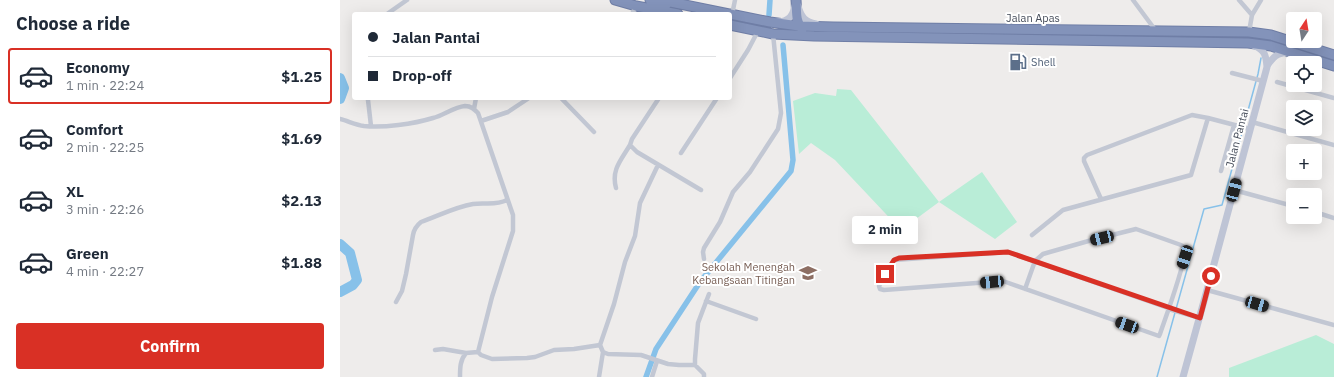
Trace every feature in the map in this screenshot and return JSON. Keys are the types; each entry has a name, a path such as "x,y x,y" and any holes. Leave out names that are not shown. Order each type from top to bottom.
{"highway":[{"path":"615,0 634,10 655,12"},
{"path":"650,0 675,6 678,10 677,12"},
{"name":"Jalan Apas","path":"661,0 720,12"},
{"path":"796,0 798,26 803,31 814,36"},
{"name":"Jalan Apas","path":"732,14 798,26 1249,32 1271,36 1334,55"},
{"name":"Jalan Apas","path":"732,25 773,34 814,36 1248,43 1271,46 1334,66"}],"street":[{"path":"397,0 403,4"},
{"path":"390,12 407,0"},
{"path":"731,12 735,0"},
{"path":"770,22 783,22 793,15 796,0"},
{"path":"796,0 803,18 809,23 833,27"},
{"path":"1134,0 1157,31"},
{"path":"1239,0 1252,15"},
{"path":"1249,32 1252,15 1261,0"},
{"path":"732,75 758,31"},
{"path":"704,259 704,248 720,222 733,192 750,172 778,129 781,113 773,34"},
{"path":"1248,43 1263,50 1266,54 1267,66"},
{"path":"1267,66 1272,57 1276,54 1291,52"},
{"name":"Jalan Pantai","path":"1183,377 1234,190 1261,81 1267,66"},
{"path":"1232,73 1261,81"},
{"path":"1277,82 1334,98"},
{"path":"368,100 371,126"},
{"path":"474,109 476,100"},
{"path":"481,121 508,112 526,100"},
{"path":"563,100 594,132"},
{"path":"616,188 614,180 615,172 632,139 658,100"},
{"path":"682,153 716,100"},
{"path":"340,119 362,126 371,126 417,122 443,115 460,107 466,106 474,109 478,113 513,215 513,231 492,297 478,352"},
{"path":"1101,199 1084,161 1084,158 1087,155 1192,115 1236,125 1250,126 1334,146"},
{"path":"1032,235 1063,210 1191,175 1208,118"},
{"path":"1221,171 1236,125"},
{"path":"630,145 636,152 701,190"},
{"path":"599,377 603,352 600,345 635,236 640,203 658,164"},
{"path":"1234,190 1286,204"},
{"path":"396,302 404,285 414,229 417,225 421,222 467,205 475,203 500,204 507,200"},
{"path":"1322,214 1334,218"},
{"path":"1025,289 1035,262 1043,254 1130,230 1136,229 1181,245 1185,248 1185,257 1170,309 1159,336 1003,282 884,290 880,289 879,286 891,264 894,260 899,258 999,251 1008,252 1035,262 1170,309 1200,318"},
{"path":"1207,290 1334,325"},
{"path":"695,365 698,323 709,294"},
{"path":"706,301 756,319"},
{"path":"435,350 443,349 466,353 478,352 481,355 492,358 526,358 535,357 554,350 600,345"},
{"path":"603,352 614,355 641,355 656,361 679,365 695,365 704,374 704,377"},
{"path":"460,377 461,361 466,353"},
{"path":"652,377 656,361"}],"green space":[{"path":"837,89 851,90 939,202 901,230 835,160 811,143 799,154 793,101 815,93 836,96"},
{"path":"982,172 1017,222 995,239 939,202"},
{"path":"1316,335 1334,344 1334,377 1229,377 1229,368"}],"waterway":[{"path":"769,15 770,0"},
{"path":"646,377 656,349 700,282 791,171 793,160 783,45"},
{"path":"1244,125 1261,58"},
{"path":"340,78 344,88 340,99"},
{"path":"1157,377 1204,209 1222,205 1243,129"},
{"path":"340,244 350,253 357,280 353,285 340,292"}],"place":[{"name":"Shell","path":"1018,62"},
{"name":"Sekolah Menengah Kebangsaan Titingan","path":"808,273"}],"route":[{"path":"885,274 894,260 899,258 999,251 1008,252 1172,310 1200,318 1211,276"}]}
